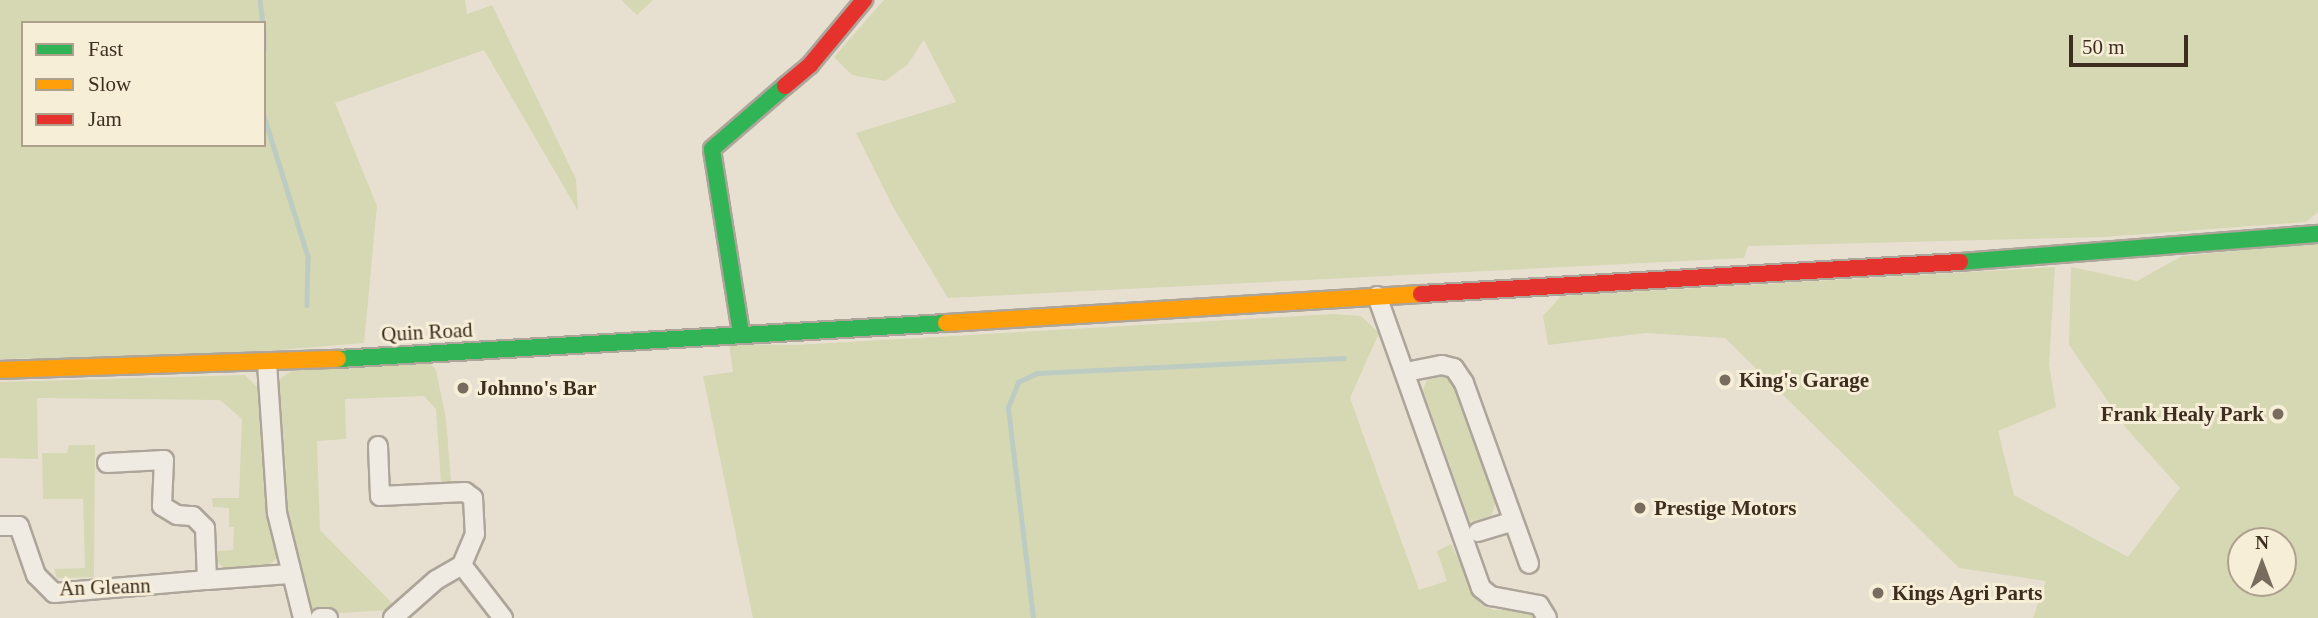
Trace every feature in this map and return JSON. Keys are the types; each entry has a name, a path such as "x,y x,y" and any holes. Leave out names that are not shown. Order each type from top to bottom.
{"main road":[{"path":"741,334 712,149 721,137 810,65 864,0"},
{"name":"Quin Road","path":"0,370 267,363 2134,252 2318,234"}],"street":[{"path":"1377,296 1481,588 1491,596 1539,605 1547,618"},
{"path":"267,363 277,513 303,618"},
{"path":"1406,372 1427,366 1454,368 1464,383 1529,564"},
{"path":"378,446 380,496 465,492 473,498 475,534 462,565 436,580 393,618"},
{"path":"107,463 163,460 162,506 177,515 193,516 205,528 207,580"},
{"path":"1478,532 1513,521"},
{"name":"An Gleann","path":"0,526 19,526 36,575 54,593 290,574"},
{"path":"462,565 503,618"},
{"path":"320,618 327,618"}],"green space":[{"path":"0,0 465,0 467,14 492,5 576,179 578,211 484,50 335,103 377,206 364,343 216,355 0,359"},
{"path":"621,0 653,0 637,15"},
{"path":"884,0 2318,0 2318,212 2306,222 2104,237 1748,246 1744,258 948,298 894,209 856,133 956,102 924,40 907,65 885,81 852,75 834,57"},
{"path":"2318,243 2318,618 2033,618 2046,581 1959,568 1725,338 1646,333 1548,345 1543,316 1561,296 2055,267 2049,364 2056,407 1998,431 2014,495 2128,557 2180,488 2127,429 2069,345 2071,267 2137,281 2182,256"},
{"path":"1333,314 1361,316 1379,333 1350,398 1419,590 1447,581 1437,551 1451,544 1481,605 1494,610 1534,609 1537,618 753,618 703,376 733,372 729,344 795,345"},
{"path":"430,363 436,370 446,419 451,482 441,484 436,409 424,396 345,399 346,439 317,441 320,530 395,606 390,610 322,614 311,610 287,513 276,390 281,378 293,370"},
{"path":"1450,373 1497,500 1491,516 1470,522 1423,390 1428,376"},
{"path":"245,375 260,390 278,557 268,566 224,568 217,562 217,551 233,550 234,527 229,527 229,508 213,507 212,498 239,498 242,419 220,400 37,398 38,459 0,458 0,382"},
{"path":"69,445 95,445 94,577 57,578 54,569 85,568 83,499 43,499 42,453 67,453"}],"waterway":[{"path":"260,0 263,21"},
{"path":"266,122 308,256 307,305"},
{"path":"1033,618 1008,407 1018,382 1037,373 1344,358"}],"traffic: fast":[{"path":"741,333 712,149 785,86"},
{"path":"1960,262 2318,234"},
{"path":"338,359 946,323"}],"traffic: slow":[{"path":"946,323 1421,294"},
{"path":"0,370 338,359"}],"traffic: jam":[{"path":"785,86 810,65 864,0"},
{"path":"1421,294 1960,262"}],"place":[{"name":"King's Garage","path":"1725,380"},
{"name":"Johnno's Bar","path":"463,388"},
{"name":"Frank Healy Park","path":"2278,414"},
{"name":"Prestige Motors","path":"1640,508"},
{"name":"Kings Agri Parts","path":"1878,593"}]}
